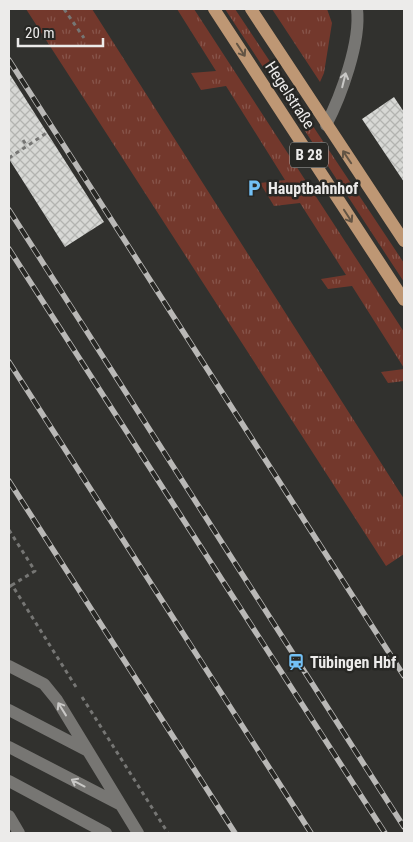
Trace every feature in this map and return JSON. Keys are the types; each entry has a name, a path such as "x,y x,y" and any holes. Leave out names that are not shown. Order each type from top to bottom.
{"main road":[{"name":"Hegelstraße","path":"214,9 404,300"},
{"name":"Hegelstraße","path":"250,9 404,241"}],"street":[{"name":"Hegelstraße","path":"326,125 340,97 356,33 356,9"},
{"path":"9,666 44,684 57,700 138,833"},
{"path":"9,710 88,751"},
{"path":"9,747 121,805"},
{"path":"9,782 106,833"},
{"path":"9,816 20,832"}],"path":[{"path":"64,9 84,38"},
{"path":"9,158 48,132"},
{"path":"23,140 27,146"},
{"path":"9,530 34,571 10,586 168,833"}],"green space":[{"path":"26,9 92,9 404,499 404,554 386,566"},
{"path":"177,9 194,9 404,332 404,368 352,286 328,289 321,279 346,275 300,203 274,206 260,183 285,180 226,86 201,90 191,73 216,71"},
{"path":"225,9 235,9 404,263 404,282"},
{"path":"272,9 327,9 332,23 324,73 320,82"},
{"path":"404,369 404,381 388,383 381,372"}],"building":[{"path":"9,73 104,222 65,247 9,159"},
{"path":"394,97 404,112 404,182 362,119"}],"railway":[{"path":"9,60 404,676"},
{"path":"9,210 404,827"},
{"path":"9,249 385,833"},
{"path":"9,362 311,833"},
{"path":"9,481 235,833"}],"place":[{"name":"Hauptbahnhof","path":"254,188"},
{"name":"Tübingen Hbf","path":"296,662"}]}
